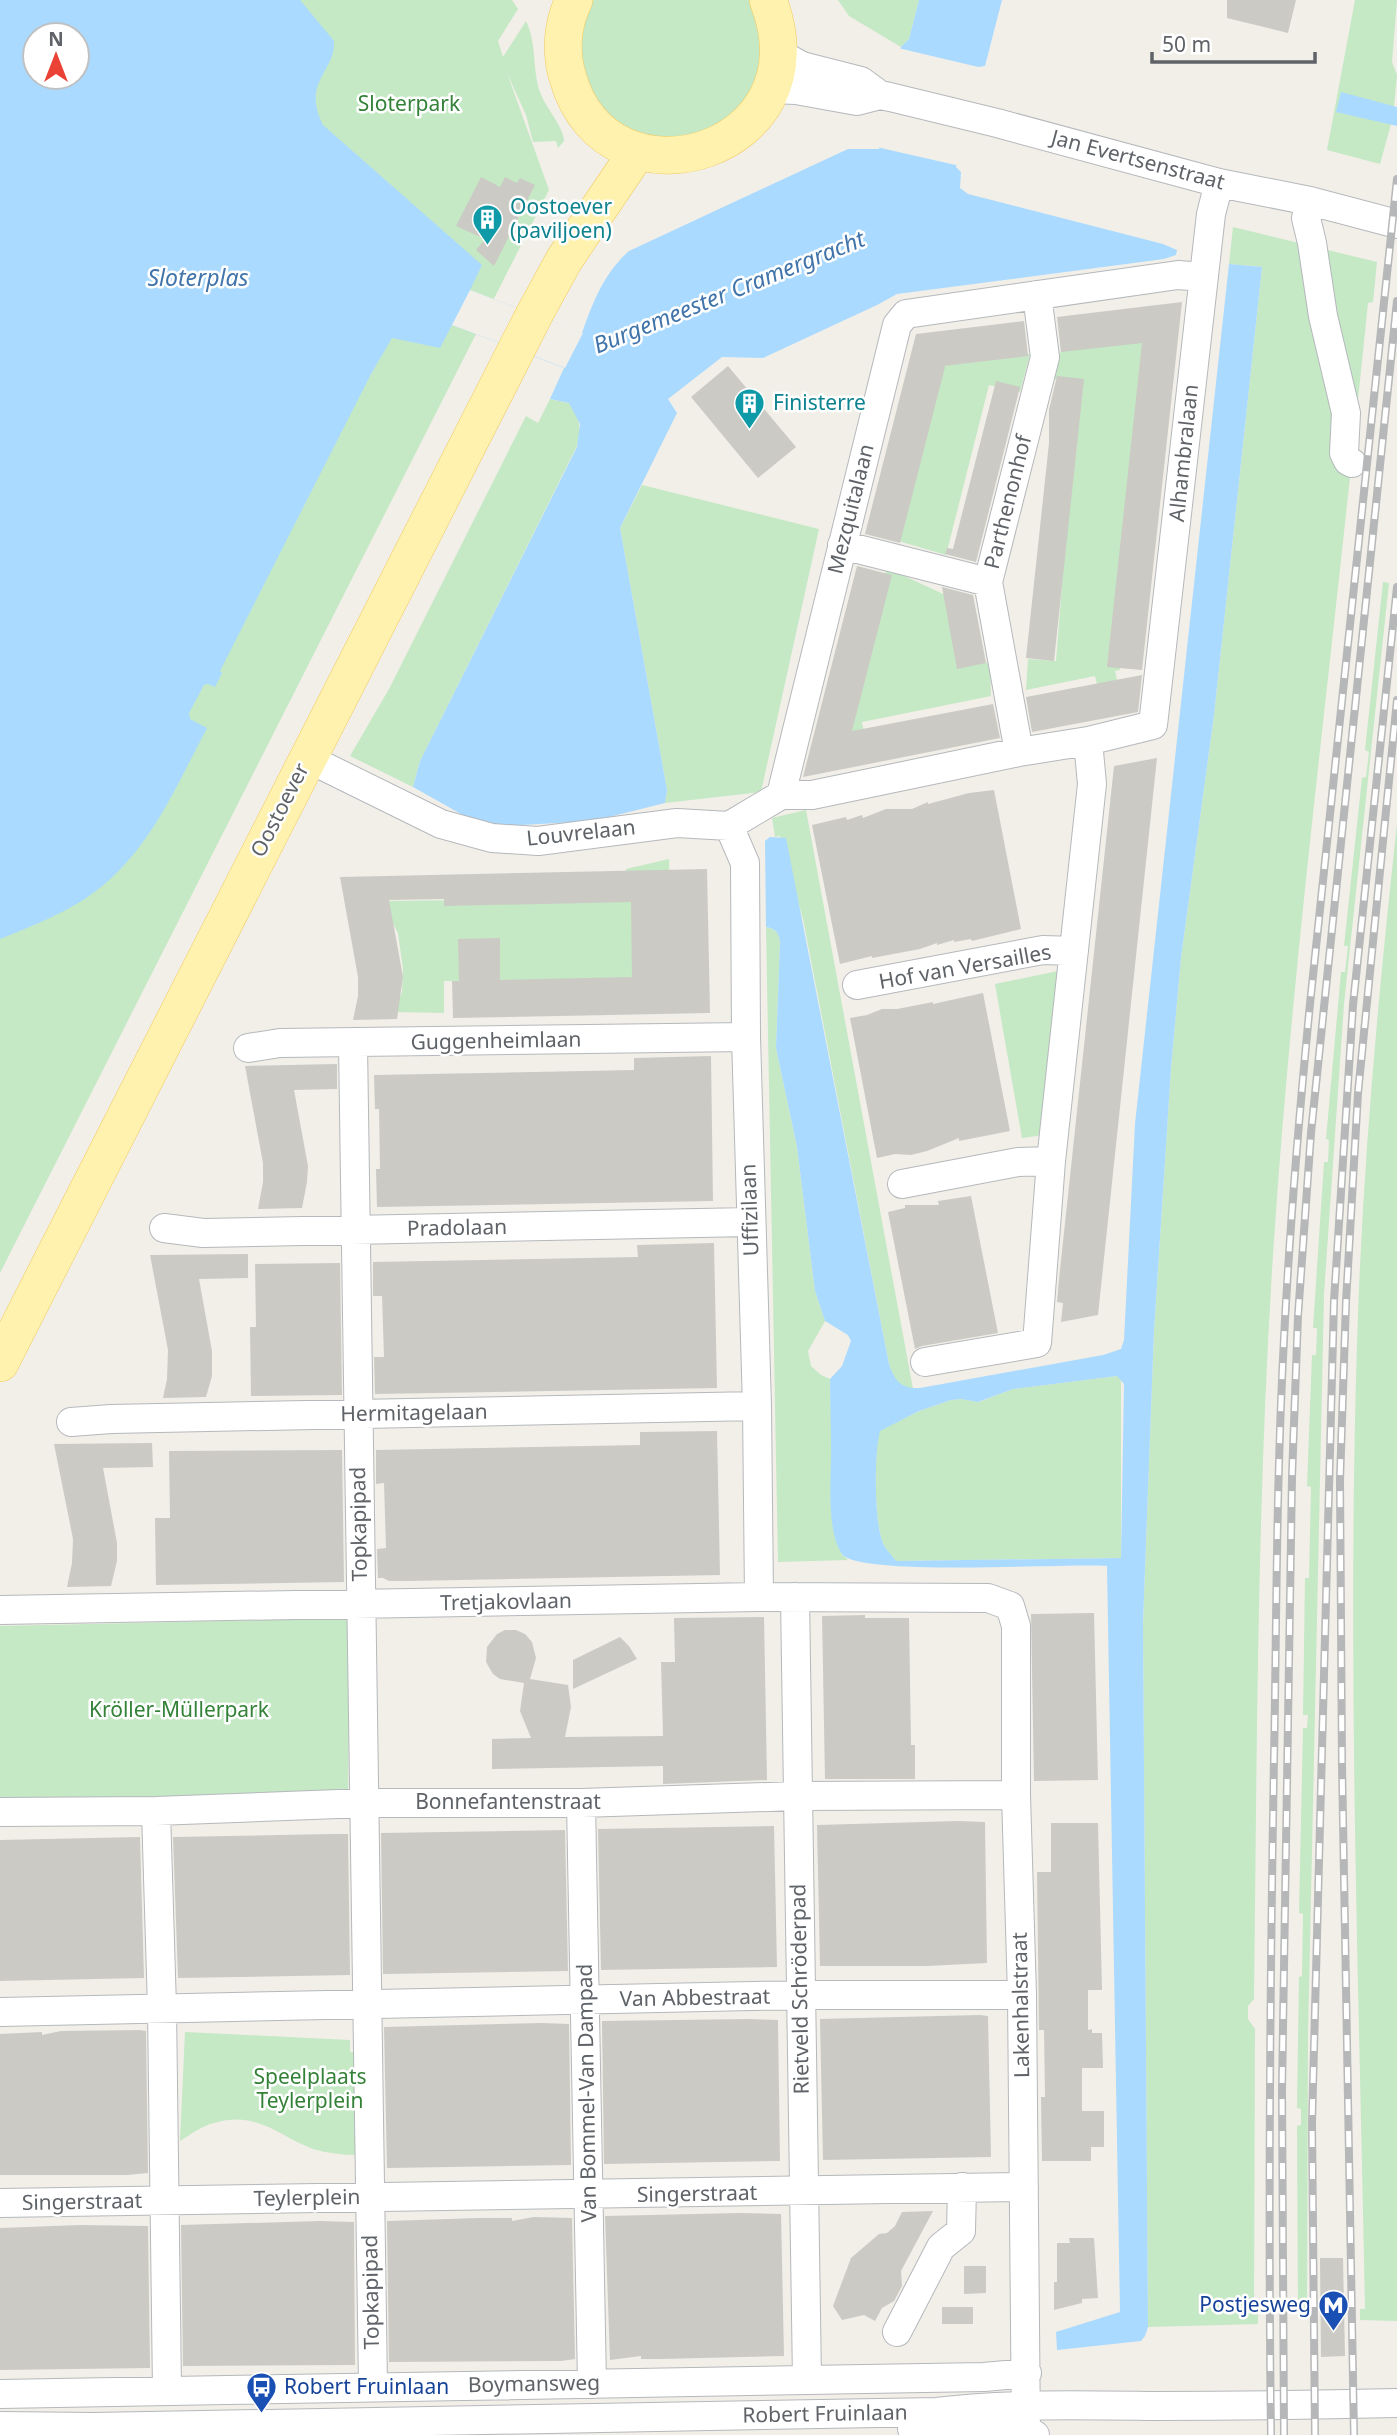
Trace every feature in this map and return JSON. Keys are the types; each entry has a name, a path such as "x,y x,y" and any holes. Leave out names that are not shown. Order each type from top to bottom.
{"main road":[{"path":"570,2 563,36 564,64 572,92 587,116 622,144 677,156 707,150 734,136 757,115 776,71 777,23 768,0"},
{"name":"Oostoever","path":"0,1363 564,260 579,212 622,144"}],"street":[{"name":"Jan Evertsenstraat","path":"776,71 796,90 857,101 885,96 997,122 1219,183 1310,201 1397,224"},
{"name":"Alhambralaan","path":"1088,741 1153,725 1211,214 1219,183"},
{"path":"1310,201 1306,218 1323,316 1346,413 1343,453 1352,463"},
{"name":"Mezquitalaan","path":"781,795 897,325 906,314 1178,275 1204,277"},
{"name":"Parthenonhof","path":"1019,751 988,582 1045,357 1037,295"},
{"path":"842,545 988,582"},
{"path":"729,825 781,795 811,795 1019,751 1088,741"},
{"name":"Hof van Versailles","path":"925,1362 1037,1343 1051,1161 1092,784 1088,741"},
{"name":"Louvrelaan","path":"307,758 441,824 492,838 538,841 677,823 729,825"},
{"name":"Uffizilaan","path":"729,825 745,863 746,1037 757,1406 759,1597"},
{"name":"Hof van Versailles","path":"857,985 1043,950 1074,951"},
{"name":"Guggenheimlaan","path":"248,1048 280,1043 746,1037"},
{"name":"Topkapipad","path":"353,1044 367,2004"},
{"path":"902,1184 1018,1162 1051,1161"},
{"name":"Pradolaan","path":"164,1228 203,1233 750,1222"},
{"name":"Hermitagelaan","path":"71,1422 757,1406"},
{"name":"Tretjakovlaan","path":"2,1610 759,1597 988,1598 1010,1606"},
{"name":"Rietveld Schröderpad","path":"795,1597 807,2380"},
{"name":"Lakenhalstraat","path":"1010,1606 1016,1626 1026,2435"},
{"name":"Bonnefantenstraat","path":"0,1812 156,1811 364,1803 581,1803 798,1796 1016,1795"},
{"name":"Van Bommel-Van Dampad","path":"581,1803 592,2384"},
{"path":"156,1811 162,2008 167,2390"},
{"name":"Van Abbestraat","path":"367,2004 801,1995 1022,1995"},
{"path":"0,2011 367,2004"},
{"name":"Teylerplein","path":"164,2201 370,2198 367,2004"},
{"path":"897,2332 942,2247 961,2231 962,2187"},
{"name":"Singerstraat","path":"370,2198 1024,2187"},
{"name":"Topkapipad","path":"370,2198 373,2386"},
{"name":"Singerstraat","path":"0,2203 164,2201"},
{"name":"Boymansweg","path":"0,2394 807,2380 1027,2373"},
{"name":"Robert Fruinlaan","path":"0,2426 937,2412 983,2406 1026,2405 1251,2406 1397,2403"},
{"name":"Robert Fruinlaan","path":"640,2435 925,2429 1035,2435"}],"green space":[{"name":"Sloterplas","path":"182,0 512,0 518,9 498,41 503,57 526,21 532,38 540,92 561,130 564,141 558,148 556,141 533,142 526,115 507,73 549,190 0,1273 0,905"},
{"path":"583,0 760,0 766,13 755,103 677,147 603,120 572,36"},
{"path":"838,0 919,0 909,39 901,47 849,16"},
{"path":"1355,0 1397,0 1392,62 1397,75 1394,107 1342,93 1337,112 1391,124 1380,164 1327,150"},
{"path":"1233,227 1377,262 1373,302 1368,303 1356,419 1334,458 1350,477 1289,1049 1268,1335 1259,1619 1254,1999 1248,2006 1248,2019 1255,2029 1254,2312 1258,2313 1258,2324 1148,2327 1143,1624 1154,1331 1181,958 1214,715 1262,267 1229,264"},
{"path":"1155,325 1118,661 1120,670 1115,671 1119,688 1099,692 1095,676 1026,690 1028,659 1056,661 1078,382 1051,379 1063,345"},
{"path":"1030,354 1020,392 989,385 946,555 895,540 939,363"},
{"path":"550,399 569,403 576,413 579,429 577,446 420,761 413,787 350,756 389,689 526,416 538,423"},
{"path":"642,485 819,529 761,792 665,803 667,790 620,528"},
{"path":"887,568 952,598 965,666 990,662 991,696 862,722 865,737 843,741"},
{"path":"1383,582 1389,583 1344,1004 1324,1294 1308,2035 1307,2309 1298,2312 1297,2126 1301,2125 1301,2109 1297,2108 1303,1914 1299,1913 1303,1728 1307,1728 1308,1715 1303,1715 1305,1578 1309,1578 1311,1487 1307,1486 1312,1355 1316,1355 1317,1328 1313,1328 1341,972 1345,972 1348,946 1344,946 1362,778 1366,777 1369,752 1365,750"},
{"path":"806,810 913,1389 897,1381 889,1364 803,919 780,836 775,837 772,818"},
{"path":"1397,824 1397,2321 1360,2320 1360,2309 1365,2309 1353,1586 1357,1345 1363,1215 1377,1019"},
{"path":"669,859 672,1004 627,979 444,981 444,1013 394,1012 402,992 403,969 398,933 390,918 389,901 626,898 626,869"},
{"path":"766,927 776,932 780,939 776,1048 797,1147 815,1291 825,1321 808,1351 811,1366 830,1379 832,1444 841,1553 848,1560 778,1562"},
{"path":"1058,971 1044,1135 1022,1138 995,984"},
{"path":"1117,1376 1121,1379 1121,1558 896,1561 887,1550 880,1533 876,1504 879,1431 919,1411 951,1400 979,1402 1013,1389"},
{"name":"Kröller-Müllerpark","path":"350,1618 348,1797 0,1799 0,1626"},
{"name":"Speelplaats Teylerplein","path":"185,2032 350,2040 350,2052 363,2052 357,2155 313,2149 266,2126 243,2120 210,2124 180,2141"}],"water":[{"name":"Sloterplas","path":"0,0 300,0 334,41 330,61 317,87 317,110 323,125 482,265 470,290 582,333 606,278 629,251 848,149 879,149 901,47 909,39 919,0 1002,0 985,66 978,67 956,167 961,172 960,188 968,194 1163,244 1177,250 1176,255 1164,259 897,294 763,358 722,357 668,399 677,413 620,528 667,790 665,803 593,821 484,827 413,787 420,761 577,447 580,424 569,403 550,399 564,368 452,325 440,348 392,338 371,374 220,671 222,673 215,687 204,685 189,713 190,719 207,728 153,828 137,850 97,890 46,920 0,939"},
{"path":"1341,92 1397,107 1397,126 1336,112"},
{"path":"1229,264 1262,267 1214,715 1181,958 1154,1331 1143,1623 1148,2327 1141,2341 1057,2350 1056,2332 1120,2312 1107,1566 923,1567 856,1561 842,1554 831,1516 830,1379 842,1366 851,1341 848,1335 825,1321 815,1291 797,1147 776,1048 780,942 776,932 766,927 765,841 770,837 786,838 889,1364 900,1383 920,1388 1103,1355 1121,1349 1124,1340 1135,1124","holes":["1117,1376 1124,1384 1121,1558 896,1561 885,1548 880,1533 876,1487 880,1431 919,1411 951,1400 978,1402 1013,1389"]}],"pier":[{"path":"898,48 987,69 981,70 960,166 872,146 876,146"},
{"path":"470,290 583,333 565,368 452,325"}],"building":[{"path":"1227,0 1296,0 1288,33 1227,18"},
{"path":"481,177 500,187 505,177 517,183 520,178 535,185 494,266 476,250 485,239 456,226"},
{"path":"1182,302 1142,670 1107,667 1142,343 1061,352 1057,317"},
{"path":"1024,321 1028,356 943,366 945,367 900,543 865,534 916,334"},
{"name":"Finisterre","path":"728,366 796,447 758,478 691,397"},
{"path":"1057,376 1084,379 1054,661 1026,658 1049,443 1049,410"},
{"path":"996,381 1020,387 976,562 945,554 947,548 953,549"},
{"path":"857,566 892,575 852,731 993,704 1000,738 803,777"},
{"path":"942,587 973,595 986,663 957,669"},
{"path":"1142,675 1138,712 1032,732 1026,697"},
{"path":"1157,758 1098,1315 1061,1322 1063,1303 1057,1302 1059,1279 1114,766"},
{"path":"994,790 1021,929 972,941 954,940 840,964 812,825 846,817 847,820 862,815 863,818 886,809 912,809 928,802"},
{"path":"707,869 710,1013 453,1018 452,981 459,981 458,939 500,938 500,980 632,977 631,902 444,906 444,899 389,900 403,977 397,1019 353,1020 358,996 358,977 340,877"},
{"path":"983,993 1010,1131 959,1141 959,1138 911,1155 895,1154 877,1158 850,1018 882,1009 933,1004"},
{"path":"711,1056 713,1201 377,1207 376,1169 380,1169 379,1109 375,1109 374,1075 634,1070 634,1058"},
{"path":"337,1064 337,1089 294,1090 308,1166 302,1208 258,1209 263,1163 245,1066"},
{"path":"971,1196 998,1333 915,1349 888,1212 905,1208 905,1205 939,1205 938,1201"},
{"path":"714,1243 717,1388 375,1394 374,1357 384,1357 382,1296 373,1296 373,1262 638,1257 637,1245"},
{"path":"248,1254 248,1278 199,1279 212,1351 212,1376 206,1397 163,1398 168,1350 150,1255"},
{"path":"340,1263 342,1395 251,1396 250,1327 256,1327 255,1264"},
{"path":"717,1431 720,1575 409,1581 378,1578 377,1549 386,1548 384,1483 376,1484 376,1450 640,1445 640,1432"},
{"path":"152,1443 153,1467 103,1468 117,1543 117,1561 111,1586 67,1587 73,1539 54,1444"},
{"path":"342,1450 344,1582 156,1585 155,1518 170,1518 169,1451"},
{"path":"1094,1613 1098,1780 1034,1781 1031,1614"},
{"path":"865,1615 865,1618 909,1618 911,1745 915,1745 915,1779 825,1779 822,1616"},
{"path":"764,1617 767,1780 663,1784 663,1766 492,1769 492,1739 531,1738 520,1711 524,1683 500,1679 493,1674 486,1662 487,1647 497,1634 505,1630 516,1630 525,1634 532,1642 536,1658 530,1679 568,1685 571,1707 565,1737 663,1736 661,1662 675,1662 674,1618"},
{"path":"620,1637 637,1659 573,1689 573,1660"},
{"path":"985,1822 987,1963 820,1966 817,1825"},
{"path":"1051,1823 1098,1823 1102,1990 1088,1990 1088,2030 1102,2033 1103,2068 1082,2068 1082,2111 1104,2111 1104,2147 1091,2147 1091,2161 1042,2161 1044,2030 1039,2030 1037,1872 1051,1872"},
{"path":"774,1826 777,1967 601,1970 598,1829"},
{"path":"565,1830 568,1971 383,1974 381,1833"},
{"path":"348,1834 350,1975 178,1978 173,1837"},
{"path":"140,1837 144,1978 0,1981 0,1840"},
{"path":"988,2016 991,2157 823,2160 820,2019"},
{"path":"778,2020 780,2161 604,2164 602,2021"},
{"path":"569,2024 571,2165 387,2168 384,2027"},
{"path":"61,2031 146,2031 148,2173 0,2175 0,2034 42,2032 42,2035"},
{"path":"933,2211 901,2271 902,2286 894,2301 882,2308 875,2321 864,2315 842,2320 833,2306 851,2258 879,2234 887,2233 895,2226 902,2212"},
{"path":"781,2214 784,2356 641,2359 641,2356 610,2360 605,2216"},
{"path":"534,2217 572,2218 575,2359 389,2362 387,2221 512,2218 512,2221"},
{"path":"354,2222 355,2365 183,2366 181,2225"},
{"path":"148,2226 150,2368 0,2370 0,2228"},
{"path":"1069,2238 1094,2238 1098,2298 1082,2299 1082,2303 1054,2310 1057,2243 1070,2243"},
{"path":"1320,2258 1343,2258 1345,2356 1321,2357"},
{"path":"964,2266 986,2266 986,2293 964,2294"},
{"path":"942,2307 973,2307 973,2324 942,2324"}],"railway":[{"path":"1271,2435 1271,1927 1278,1500 1287,1291 1310,1004 1397,179"},
{"path":"1284,2435 1282,2090 1292,1477 1298,1316 1311,1133 1397,301"},
{"path":"1315,2435 1312,2123 1334,1301 1353,1005 1397,587"},
{"path":"1354,2435 1342,1764 1340,1480 1346,1302 1358,1093 1397,700"}],"place":[{"name":"Oostoever (paviljoen)","path":"487,246"},
{"name":"Finisterre","path":"750,430"},
{"name":"Postjesweg","path":"1334,2332"},
{"name":"Robert Fruinlaan","path":"261,2414"}],"park label":[{"name":"Sloterpark","path":"409,104"}],"water label":[{"name":"Burgemeester Cramergracht","path":"729,292"}]}
